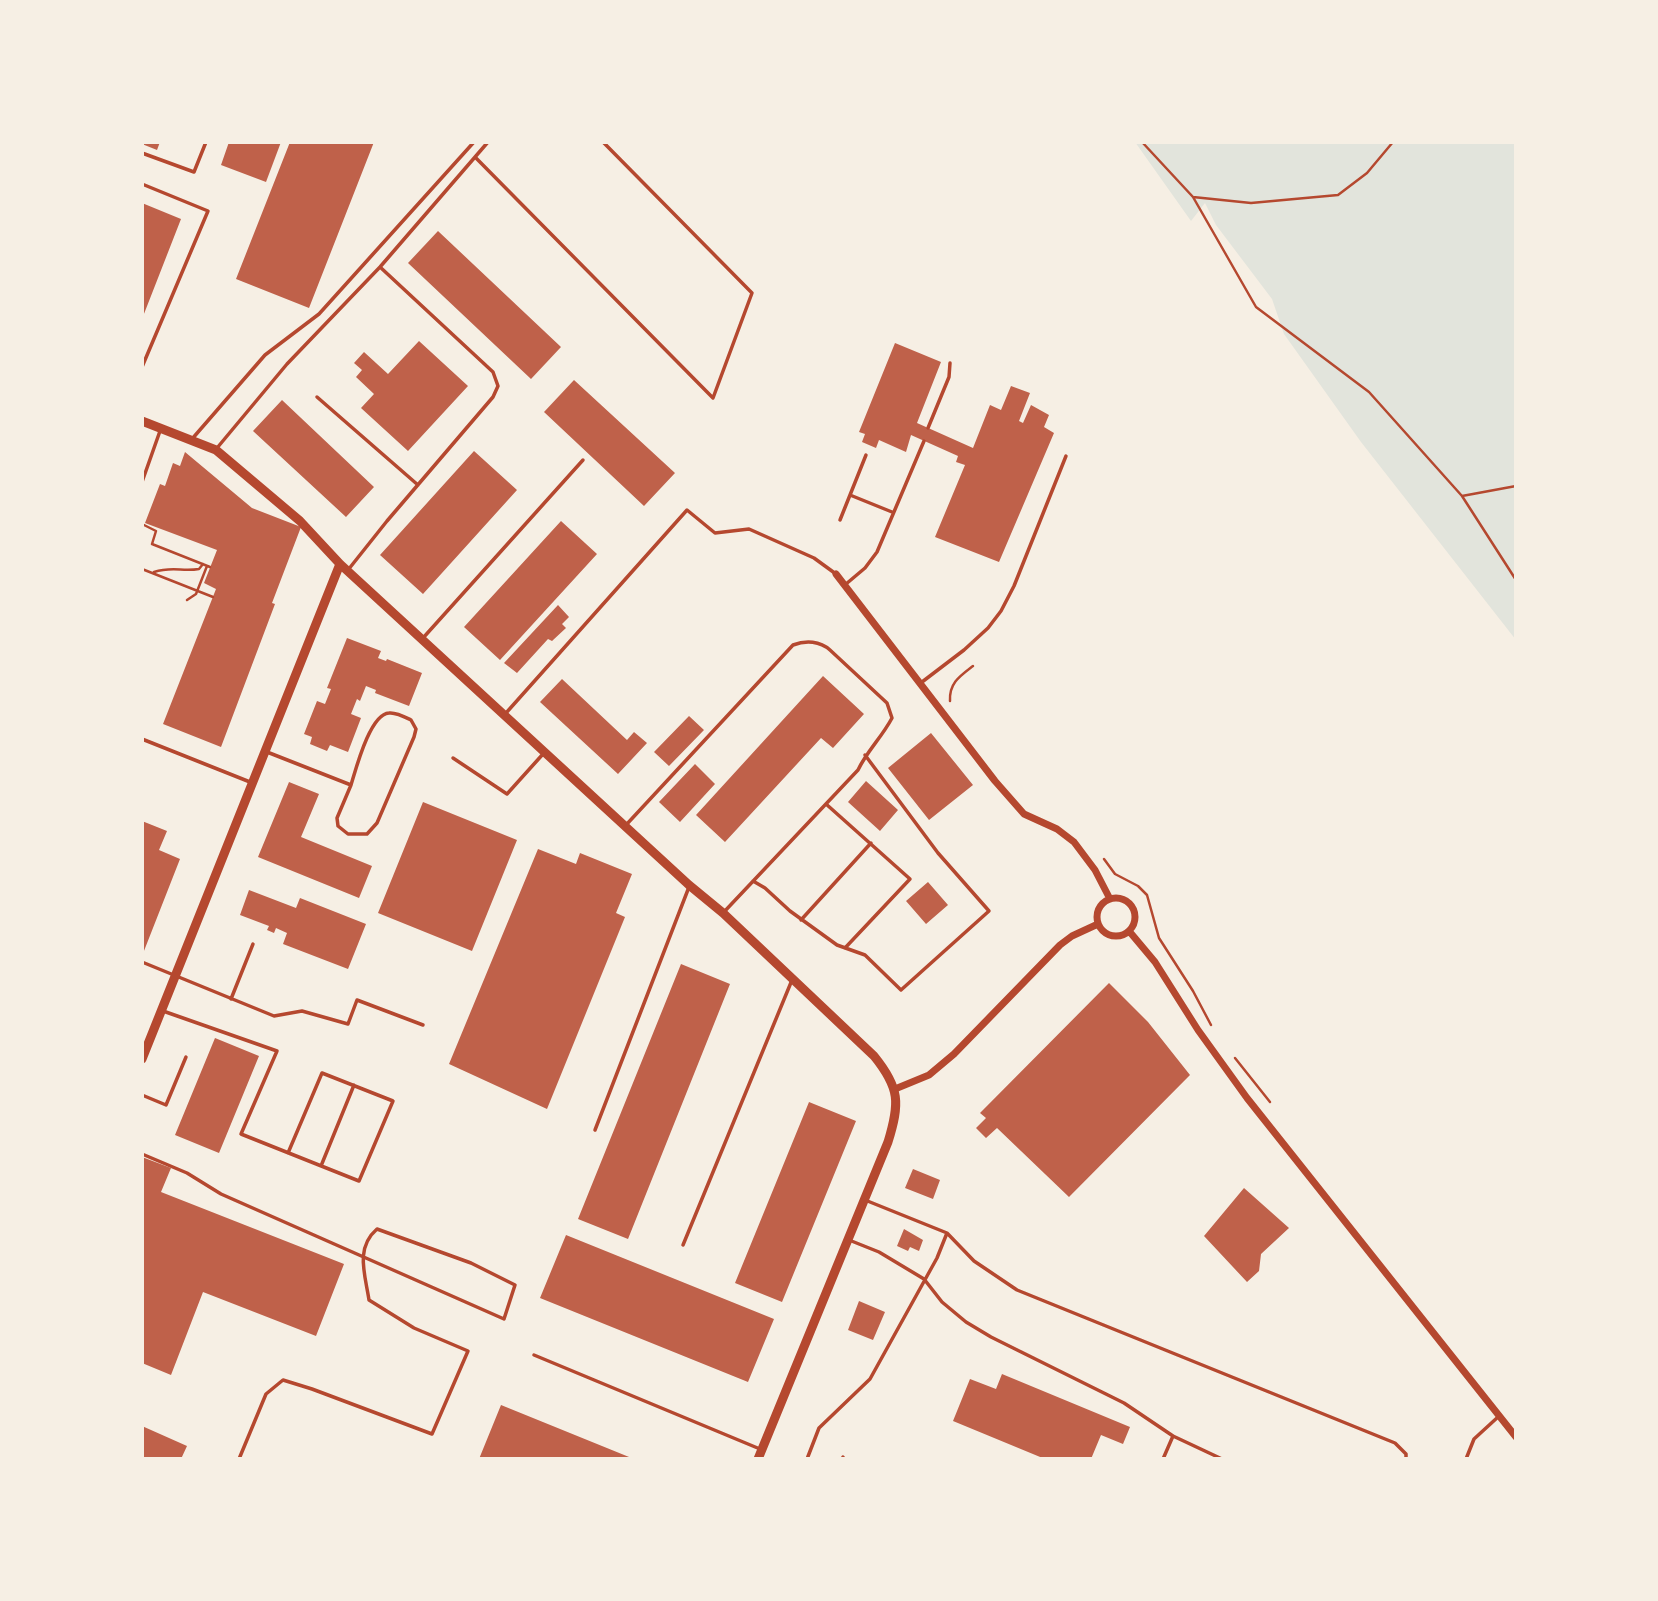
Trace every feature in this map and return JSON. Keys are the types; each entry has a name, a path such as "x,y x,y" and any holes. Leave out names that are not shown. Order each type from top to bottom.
{"street":[{"path":"142,421 216,450 300,522 344,567 723,914 874,1056 889,1074 895,1089 895,1117 760,1455"},
{"path":"142,1059 265,752 344,567"},
{"path":"836,574 995,781 1024,814 1057,829 1074,842 1095,870 1110,899"},
{"path":"1122,899 1132,907 1135,919 1129,931 1112,936 1098,924 1098,912 1104,902 1122,899"},
{"path":"895,1089 916,1082 942,1065 1060,945 1098,924"},
{"path":"1129,931 1155,962 1198,1030 1247,1098 1516,1437"}],"lane":[{"path":"142,153 194,172 206,142"},
{"path":"191,440 265,355 318,314 474,142"},
{"path":"216,450 287,364 380,267 488,142"},
{"path":"475,157 713,398 752,293 603,142"},
{"path":"142,184 208,211 142,367"},
{"path":"344,567 493,397 498,386 493,372 380,267"},
{"path":"928,428 950,376 950,363"},
{"path":"317,397 418,485"},
{"path":"142,482 161,429"},
{"path":"844,585 872,561 924,441"},
{"path":"840,520 866,455"},
{"path":"920,684 964,650 988,628 1001,611 1014,586 1066,456"},
{"path":"422,639 583,460"},
{"path":"850,495 892,512"},
{"path":"505,715 687,510 715,533 749,529 814,558 836,574"},
{"path":"626,825 793,645 800,642 825,646 887,703 891,718 885,731 865,755 858,770 723,914"},
{"path":"390,712 411,720 416,729 414,737 377,823 367,834 348,834 338,826 337,818 351,785 372,726 390,712"},
{"path":"142,739 253,783"},
{"path":"265,752 351,785"},
{"path":"453,758 507,794 545,753"},
{"path":"754,881 801,920 837,945 865,955 901,990 989,911 938,853 865,755"},
{"path":"826,804 910,879 845,948"},
{"path":"801,920 871,843"},
{"path":"595,1130 689,885"},
{"path":"231,999 253,944"},
{"path":"142,962 274,1016 302,1011 348,1024 357,1000 423,1025"},
{"path":"683,1245 792,981"},
{"path":"161,1010 277,1051 241,1133 288,1153 359,1181 393,1101 322,1073 288,1153"},
{"path":"142,1095 166,1105 186,1057"},
{"path":"321,1166 354,1085"},
{"path":"142,1154 187,1173 222,1194 362,1255 504,1319 515,1285 471,1263 377,1229 368,1237 362,1255 369,1300 414,1328 467,1351 432,1434 312,1388 283,1380 266,1395 239,1459"},
{"path":"864,1200 947,1233 974,1261 1017,1290 1395,1443 1406,1454 1406,1459"},
{"path":"807,1459 819,1428 870,1379 937,1258 947,1233"},
{"path":"848,1240 879,1252 924,1279 942,1302 990,1337 1124,1403 1173,1436 1222,1459"},
{"path":"534,1355 760,1455"},
{"path":"1466,1459 1474,1439 1500,1416"},
{"path":"1163,1459 1173,1436"}],"path":[{"path":"1142,142 1193,197 1256,307 1369,392 1462,496 1516,580"},
{"path":"1193,197 1251,203 1338,195 1367,173 1393,142"},
{"path":"1462,496 1516,486"},
{"path":"142,524 156,531 152,544 209,566 198,590 187,600"},
{"path":"152,573 169,567 194,570 199,569 202,564"},
{"path":"142,569 213,597"}],"shaded area":[{"path":"1135,142 1516,142 1516,640 1361,442 1284,334 1272,299 1216,225 1205,203 1191,221"}],"building":[{"path":"142,142 160,142 157,150"},
{"path":"229,142 281,142 266,182 221,165"},
{"path":"290,142 374,142 309,308 236,279"},
{"path":"142,203 181,219 142,319"},
{"path":"438,231 561,347 531,379 408,263"},
{"path":"419,341 468,386 408,451 361,408 374,394 356,377 362,370 354,363 364,352 388,374"},
{"path":"895,343 941,362 917,423 973,448 990,405 1001,410 1011,386 1030,393 1019,421 1023,423 1031,405 1049,415 1044,427 1054,433 999,562 935,537 965,465 956,462 958,456 911,435 906,452 879,440 876,448 862,442 865,434 859,432"},
{"path":"574,380 675,473 644,506 544,412"},
{"path":"282,400 374,487 346,517 253,431"},
{"path":"474,451 517,490 423,594 380,555"},
{"path":"185,452 252,508 301,527 221,747 163,724 216,589 204,583 217,550 145,523 160,484 165,486 173,463 180,466"},
{"path":"561,521 597,554 500,660 464,627"},
{"path":"558,605 569,617 562,624 566,628 552,641 548,639 517,673 504,663"},
{"path":"347,638 381,651 378,658 422,673 409,706 375,693 376,690 366,686 351,714 361,718 348,752 330,745 327,751 310,744 312,737 304,734 317,701 325,704 331,689 327,688"},
{"path":"823,676 864,714 833,748 821,738 725,842 696,815"},
{"path":"562,679 627,740 634,732 647,743 618,774 540,702"},
{"path":"689,716 704,730 669,766 654,752"},
{"path":"931,733 973,785 929,820 888,768"},
{"path":"695,764 715,784 680,822 659,802"},
{"path":"866,781 898,810 880,831 848,802"},
{"path":"289,782 319,794 301,837 372,866 359,898 258,857"},
{"path":"423,802 517,840 472,951 378,913"},
{"path":"142,821 167,831 159,850 180,859 142,956"},
{"path":"538,849 576,864 580,853 632,874 616,913 625,917 547,1109 449,1064"},
{"path":"928,882 948,905 926,924 906,901"},
{"path":"249,890 296,908 300,898 366,924 348,969 283,944 287,933 276,928 274,933 267,930 269,926 240,915"},
{"path":"681,964 730,984 628,1239 578,1219"},
{"path":"1109,983 1148,1022 1190,1075 1069,1197 997,1128 986,1138 976,1128 986,1118 980,1113"},
{"path":"215,1038 259,1056 219,1153 175,1135"},
{"path":"809,1102 856,1121 782,1302 735,1283"},
{"path":"142,1157 171,1168 161,1192 344,1264 316,1336 203,1292 171,1375 142,1363"},
{"path":"913,1169 940,1180 933,1199 905,1188"},
{"path":"1244,1188 1289,1228 1261,1254 1259,1271 1247,1282 1204,1236"},
{"path":"904,1229 923,1240 919,1251 910,1247 908,1251 897,1246"},
{"path":"566,1235 774,1319 748,1382 540,1298"},
{"path":"859,1301 885,1312 873,1340 848,1330"},
{"path":"1002,1374 1130,1427 1123,1444 1101,1435 1091,1459 1045,1459 953,1421 970,1379 996,1389"},
{"path":"501,1405 634,1459 479,1459"},
{"path":"142,1426 187,1446 181,1459 142,1459"}]}
